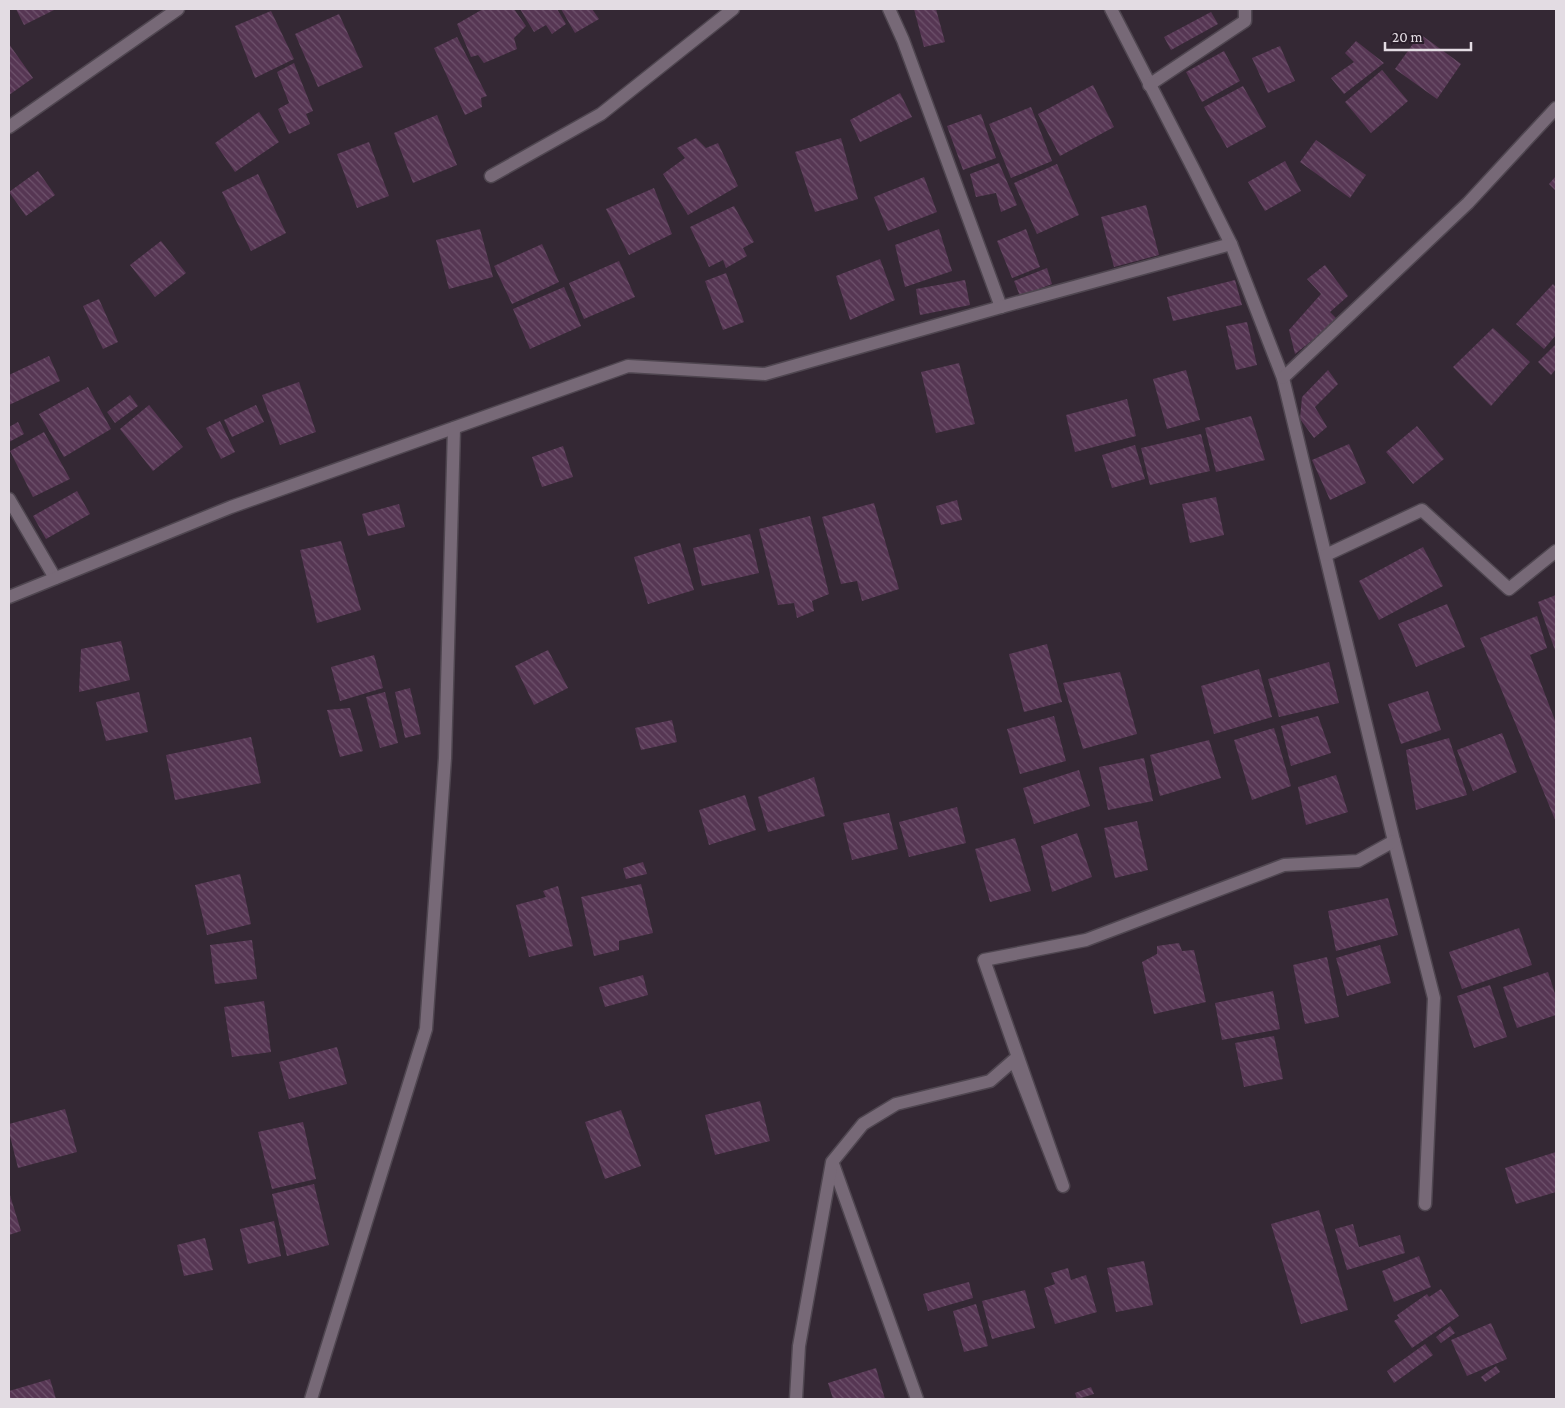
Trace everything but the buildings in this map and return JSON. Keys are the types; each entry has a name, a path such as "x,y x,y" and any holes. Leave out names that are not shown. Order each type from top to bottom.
{"street":[{"path":"9,127 178,9"},
{"path":"491,176 602,114 733,9"},
{"path":"889,9 903,40 1001,306"},
{"path":"1111,9 1231,244 1283,378 1394,841 1434,998 1425,1204"},
{"path":"1149,85 1245,21 1245,9"},
{"path":"1283,378 1468,203 1556,108"},
{"path":"9,597 231,507 628,366 765,374 1001,306 1231,244"},
{"path":"312,1399 426,1028 445,758 454,428"},
{"path":"9,499 55,578"},
{"path":"1326,555 1422,510 1510,588 1556,551"},
{"path":"796,1399 799,1346 832,1162 863,1124 896,1104 990,1081 1014,1060 1063,1186 984,960 1086,940 1284,865 1358,861 1394,841"},
{"path":"832,1162 917,1399"}]}
